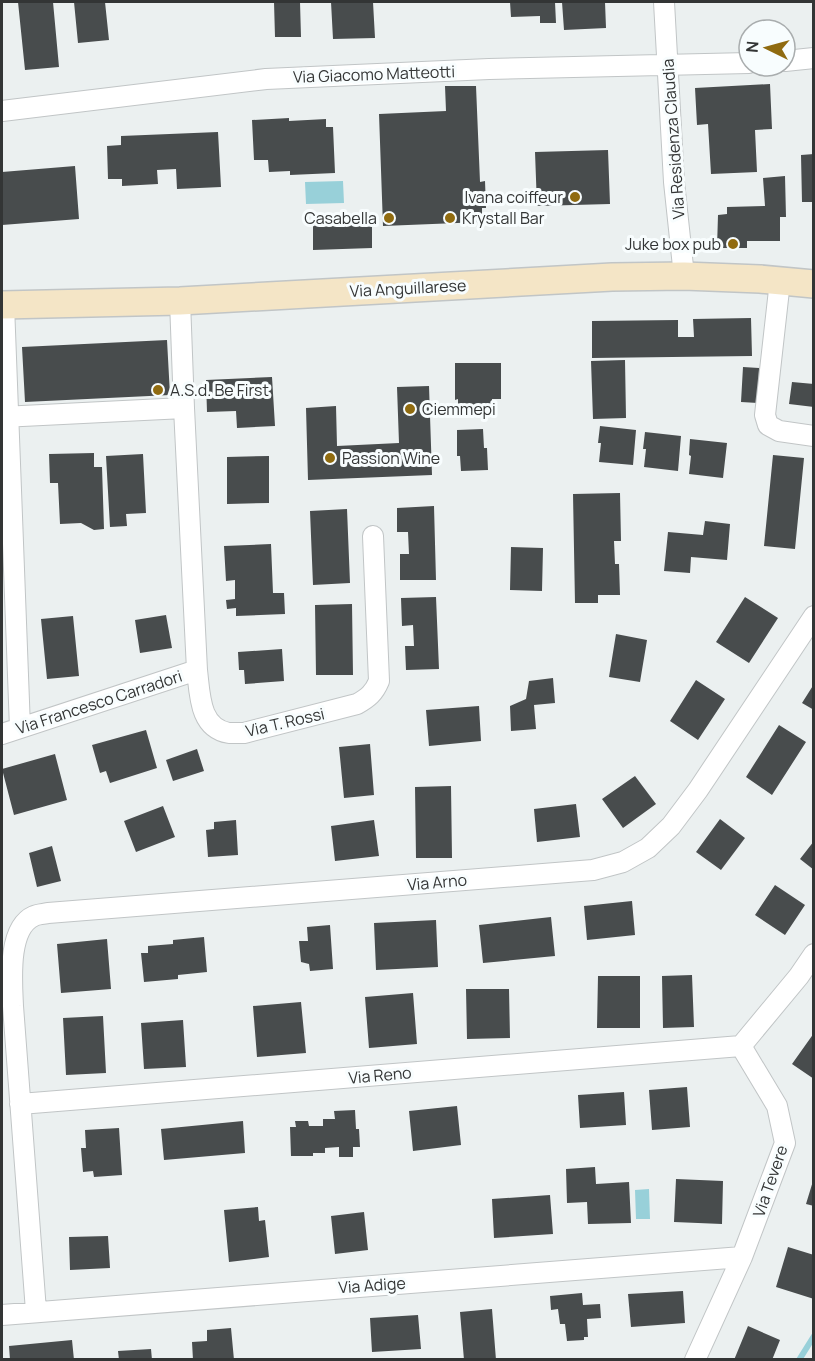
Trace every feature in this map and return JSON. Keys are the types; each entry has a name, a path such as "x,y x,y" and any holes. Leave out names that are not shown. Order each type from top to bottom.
{"main road":[{"name":"Via Anguillarese","path":"3,305 180,301 612,277 684,276 813,284"}],"street":[{"name":"Via Residenza Claudia","path":"664,2 674,182 684,276"},
{"path":"797,60 813,58"},
{"name":"Via Giacomo Matteotti","path":"2,111 266,79 489,69 737,63"},
{"path":"780,281 765,415 768,425 779,431 813,436"},
{"name":"Via T. Rossi","path":"180,301 197,670 200,700 205,715 212,725 227,733 244,733 357,704 369,698 379,681 374,536"},
{"path":"3,305 11,731"},
{"path":"5,417 184,408"},
{"name":"Via Arno","path":"7,1008 17,938 27,921 35,915 593,870 623,862 648,849 671,826 698,790 813,616"},
{"name":"Via Francesco Carradori","path":"11,731 197,670"},
{"path":"741,1046 799,976 813,954"},
{"path":"7,1008 20,1104 36,1311"},
{"name":"Via Reno","path":"20,1104 741,1046"},
{"name":"Via Tevere","path":"695,1359 742,1257 785,1143 777,1106 741,1046"},
{"name":"Via Adige","path":"2,1315 742,1257"}],"water":[{"path":"343,181 344,203 306,204 305,182"},
{"path":"649,1189 650,1219 636,1219 635,1190"}],"building":[{"path":"18,2 53,2 59,67 25,70"},
{"path":"74,2 105,2 109,40 78,43"},
{"path":"274,2 300,2 301,37 275,37"},
{"path":"331,2 373,2 375,38 333,39"},
{"path":"510,2 555,2 556,23 540,23 540,16 511,17"},
{"path":"562,2 605,2 606,28 564,30"},
{"path":"770,84 772,129 755,130 757,172 711,174 708,124 697,125 695,88"},
{"path":"445,86 476,86 480,182 485,181 486,208 482,208 482,222 383,226 379,114 446,111"},
{"path":"289,118 289,121 326,119 326,127 333,127 335,173 290,175 290,171 269,172 268,160 254,160 252,120"},
{"path":"218,132 221,187 177,189 176,169 157,170 158,184 122,186 122,179 108,179 107,146 121,145 121,136"},
{"path":"608,150 610,204 537,206 535,152"},
{"path":"814,154 814,202 802,202 801,155"},
{"path":"75,166 79,219 2,225 2,172"},
{"path":"785,176 786,217 780,217 780,241 747,241 747,248 717,248 718,215 727,214 727,207 765,206 763,178"},
{"path":"372,223 372,248 313,250 313,224"},
{"path":"751,318 752,356 592,358 592,321 678,320 678,337 694,337 693,319"},
{"path":"167,340 170,395 25,402 22,347"},
{"path":"625,360 626,418 593,419 591,361"},
{"path":"455,363 501,363 501,399 492,399 492,409 458,407 458,399 455,400"},
{"path":"743,367 759,368 758,403 741,402"},
{"path":"272,377 275,426 237,428 236,411 207,412 206,380"},
{"path":"792,382 814,384 814,407 789,404"},
{"path":"429,386 432,475 308,480 306,408 336,406 337,446 399,443 397,387"},
{"path":"600,426 636,430 633,465 599,462"},
{"path":"483,429 488,470 461,471 460,456 457,456 457,430"},
{"path":"645,432 681,436 678,471 644,467"},
{"path":"690,439 727,443 723,478 689,474"},
{"path":"94,453 94,467 102,467 104,529 94,530 81,523 60,524 58,483 50,483 49,454"},
{"path":"143,454 146,513 126,514 127,526 110,527 106,456"},
{"path":"773,455 804,458 795,549 764,546"},
{"path":"269,456 269,503 227,504 227,457"},
{"path":"620,493 621,541 614,541 615,564 619,564 620,595 598,595 598,603 575,603 573,494"},
{"path":"434,506 436,580 400,580 400,554 409,554 408,532 397,532 397,508"},
{"path":"347,509 350,583 313,585 310,511"},
{"path":"705,521 730,524 727,560 691,557 690,573 664,571 668,532 703,535"},
{"path":"271,544 273,593 284,593 285,614 236,616 236,608 227,609 226,600 235,599 235,580 226,581 224,546"},
{"path":"511,547 543,548 542,591 510,590"},
{"path":"436,597 439,669 406,670 405,646 414,646 413,625 402,626 401,598"},
{"path":"745,597 778,618 749,663 716,642"},
{"path":"352,604 353,675 316,675 315,605"},
{"path":"166,615 172,648 140,653 135,620"},
{"path":"73,616 79,676 47,679 41,619"},
{"path":"616,634 647,640 640,682 609,677"},
{"path":"282,649 284,681 245,684 244,670 239,670 238,652"},
{"path":"553,678 555,703 534,705 536,729 511,731 510,706 526,699 529,681"},
{"path":"696,680 725,699 698,740 670,721"},
{"path":"814,684 814,710 802,703"},
{"path":"479,706 481,741 429,746 426,710"},
{"path":"779,725 806,742 772,795 746,777"},
{"path":"146,730 157,768 110,783 106,771 100,773 92,745"},
{"path":"370,744 374,795 344,798 339,747"},
{"path":"197,749 204,771 173,781 166,760"},
{"path":"55,754 67,800 14,815 2,769"},
{"path":"635,776 656,804 623,828 602,799"},
{"path":"451,786 452,858 416,858 415,787"},
{"path":"576,804 580,837 537,842 534,809"},
{"path":"163,806 175,837 136,852 124,821"},
{"path":"720,819 745,838 721,870 696,852"},
{"path":"236,820 238,855 208,857 206,830 214,829 214,822"},
{"path":"374,820 379,856 335,861 331,826"},
{"path":"814,841 814,870 800,859"},
{"path":"52,846 61,881 37,887 29,853"},
{"path":"775,885 805,905 785,935 755,915"},
{"path":"632,901 635,935 587,940 584,906"},
{"path":"551,917 555,956 483,963 479,925"},
{"path":"436,920 438,967 376,970 374,923"},
{"path":"330,925 333,969 310,971 309,964 301,962 299,941 308,941 307,927"},
{"path":"204,937 207,972 178,975 178,979 144,982 141,953 148,953 148,946 173,944 173,940"},
{"path":"107,939 111,989 61,993 57,944"},
{"path":"692,975 694,1027 663,1028 662,976"},
{"path":"598,976 640,976 640,1028 597,1028"},
{"path":"466,989 509,989 510,1038 467,1039"},
{"path":"413,993 417,1044 369,1048 365,997"},
{"path":"301,1002 306,1053 257,1057 253,1006"},
{"path":"103,1016 106,1073 66,1075 63,1018"},
{"path":"183,1020 186,1067 144,1069 141,1023"},
{"path":"814,1033 814,1079 792,1064"},
{"path":"687,1087 690,1127 652,1130 649,1090"},
{"path":"624,1092 626,1125 580,1128 578,1095"},
{"path":"457,1106 461,1145 413,1151 409,1111"},
{"path":"355,1110 360,1147 353,1147 353,1157 339,1157 339,1147 325,1148 325,1153 313,1153 313,1156 291,1156 290,1127 296,1127 295,1121 308,1121 309,1126 323,1126 323,1119 335,1119 334,1111"},
{"path":"243,1121 245,1153 164,1160 161,1129"},
{"path":"119,1128 122,1175 94,1177 93,1171 83,1172 81,1148 86,1148 85,1130"},
{"path":"595,1167 596,1184 629,1182 631,1223 588,1224 587,1202 567,1203 566,1169"},
{"path":"676,1179 723,1181 722,1224 674,1222"},
{"path":"814,1181 814,1206 806,1204"},
{"path":"550,1195 553,1234 494,1238 492,1199"},
{"path":"258,1207 259,1221 265,1220 269,1257 229,1262 224,1210"},
{"path":"364,1212 368,1250 335,1254 331,1216"},
{"path":"108,1236 110,1268 70,1270 69,1237"},
{"path":"788,1247 814,1255 814,1299 776,1287"},
{"path":"683,1291 685,1323 631,1327 628,1294"},
{"path":"582,1293 583,1305 600,1304 601,1318 587,1319 588,1337 584,1337 584,1340 567,1341 565,1324 560,1324 558,1309 551,1310 550,1296"},
{"path":"492,1309 496,1360 464,1360 460,1312"},
{"path":"418,1315 421,1349 372,1352 370,1318"},
{"path":"748,1326 780,1340 772,1360 734,1360"},
{"path":"231,1328 234,1360 193,1360 192,1342 207,1341 207,1330"},
{"path":"72,1340 74,1360 10,1360 9,1346"},
{"path":"151,1349 152,1360 119,1360 118,1351"}],"waterway":[{"path":"799,1360 814,1336"}],"place":[{"name":"Ivana coiffeur","path":"575,197"},
{"name":"Casabella","path":"389,218"},
{"name":"Krystall Bar","path":"450,218"},
{"name":"Juke box pub","path":"733,244"},
{"name":"A.S.d. Be First","path":"158,390"},
{"name":"Ciemmepi","path":"410,409"},
{"name":"Passion Wine","path":"330,458"}]}
